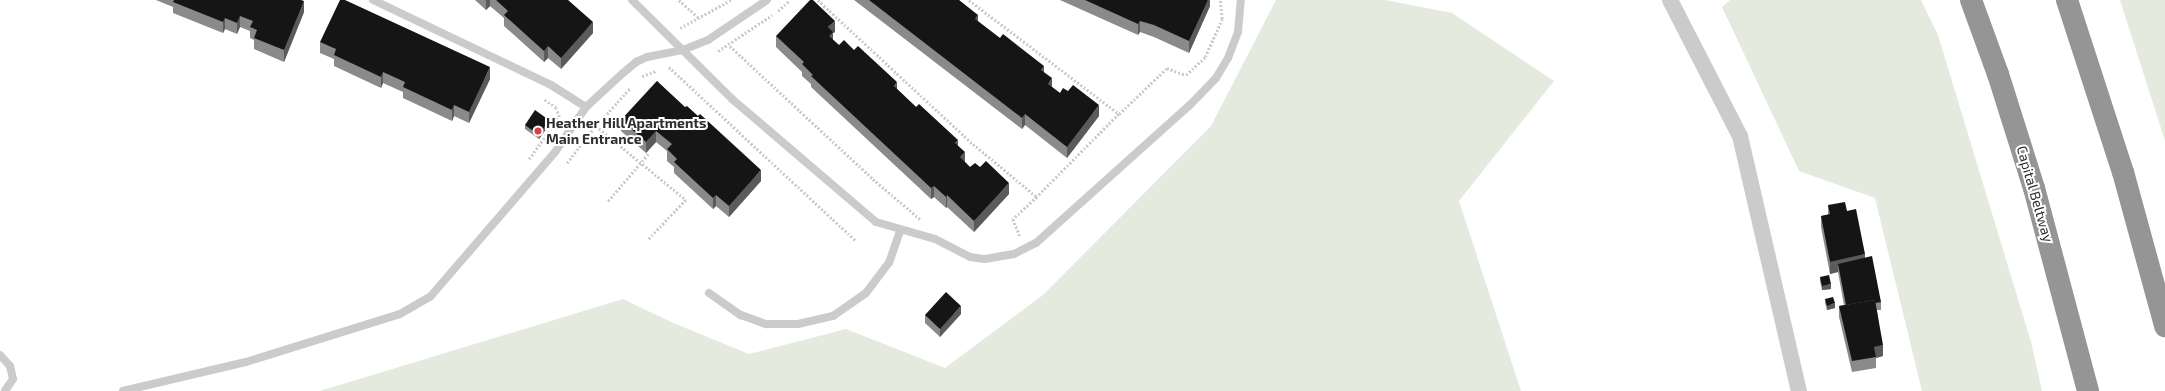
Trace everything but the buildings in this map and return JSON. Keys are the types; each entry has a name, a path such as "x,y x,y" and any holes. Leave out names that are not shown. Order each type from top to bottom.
{"highway":[{"name":"Capital Beltway","path":"1971,0 1998,74 2034,188 2088,391"},
{"path":"2067,0 2123,172 2165,326"}],"street":[{"path":"1670,0 1740,136 1799,391"}],"lane":[{"path":"373,0 551,85 586,107"},
{"path":"632,0 732,99 849,202 876,222 900,231 935,239 970,256 984,259 1014,254 1036,243 1112,177 1216,78 1228,58 1236,38 1241,0"},
{"path":"123,391 246,362 400,314 430,297 555,152 586,107 636,62 683,50 708,40 767,0"},
{"path":"709,293 741,315 766,324 798,324 833,316 866,293 889,263 900,231"},
{"path":"0,355 10,366 13,379 5,391"}],"path":[{"path":"679,0 699,18"},
{"path":"669,37 731,0"},
{"path":"818,0 973,144 1037,197"},
{"path":"969,0 1119,114"},
{"path":"1015,240 1021,237 1013,219 1037,197 1119,114 1167,68 1186,75 1205,57 1222,19 1220,0"},
{"path":"730,46 873,179 921,220"},
{"path":"638,80 668,66 856,241"},
{"path":"567,163 596,126 633,84"},
{"path":"528,161 559,117 556,108 544,99"},
{"path":"596,126 686,200 649,239"},
{"path":"608,201 648,154"}],"shaded area":[{"path":"1276,0 1385,0 1452,13 1554,81 1459,201 1521,391 320,391 623,299 671,322 749,354 846,329 945,368 1043,295 1211,126"},
{"path":"1730,0 1921,0 1938,35 2031,342 2042,391 1922,391 1875,198 1799,171 1722,7"},
{"path":"2120,0 2165,0 2165,141"}],"place":[{"name":"Heather Hill Apartments Main Entrance","path":"538,131"}]}
